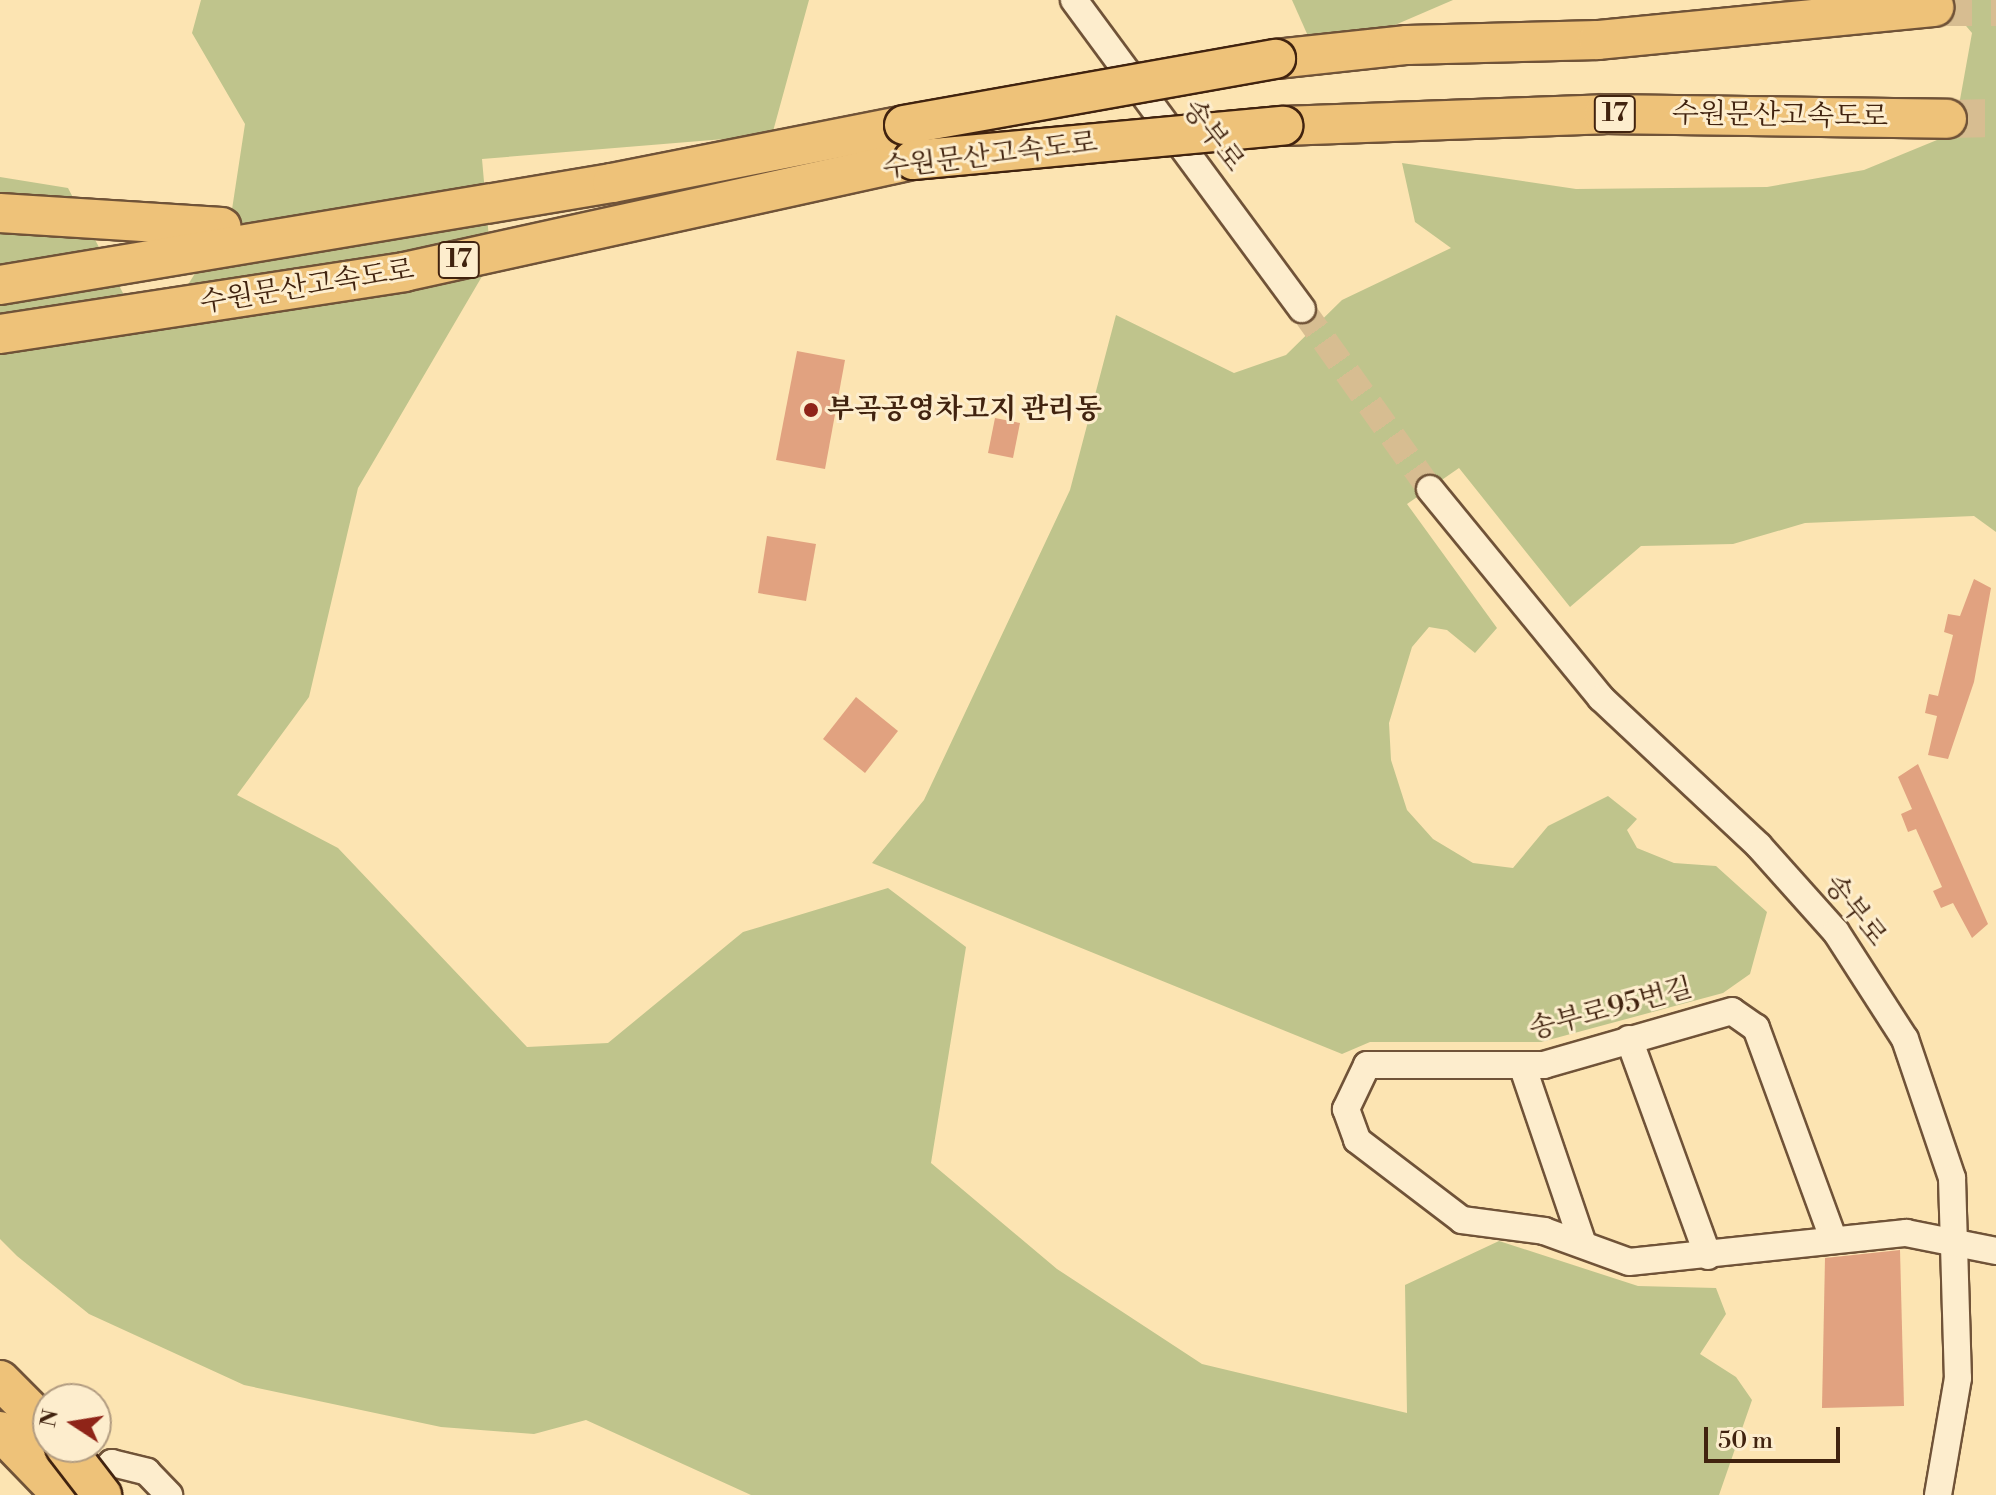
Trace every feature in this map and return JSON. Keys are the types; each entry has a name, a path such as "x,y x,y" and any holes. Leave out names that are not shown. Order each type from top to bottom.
{"highway":[{"name":"수원문산고속도로","path":"0,334 404,272 908,143 1276,59 1407,45 1598,40 1934,7"},
{"name":"수원문산고속도로","path":"0,285 373,221 908,143 1604,114 1947,119"},
{"path":"0,213 177,229 373,221"},
{"path":"0,1380 32,1412"},
{"path":"0,1431 32,1447"},
{"path":"51,1463 62,1495"},
{"path":"59,1463 102,1495"}],"street":[{"name":"송부로","path":"1074,0 1302,309"},
{"name":"송부로","path":"1430,489 1601,698 1759,846 1836,932 1905,1039 1952,1178 1958,1378 1938,1495"},
{"name":"송부로95번길","path":"1833,1238 1745,1014 1732,1011 1629,1039 1571,1059 1522,1065 1367,1065 1357,1076 1345,1122 1357,1140 1462,1220 1513,1224 1583,1244 1629,1262 1708,1256 1833,1238 1906,1233 1956,1248"},
{"path":"1629,1039 1708,1256"},
{"path":"1522,1065 1583,1244"},
{"path":"1956,1248 1996,1251"},
{"path":"1956,1248 1996,1261"},
{"path":"78,1495 112,1463 147,1472 169,1495"}],"green space":[{"path":"201,0 809,0 772,135 482,159 491,261 358,488 309,697 237,795 338,848 527,1047 608,1043 743,932 888,888 966,947 931,1163 1057,1269 1202,1364 1407,1413 1405,1285 1499,1241 1638,1286 1716,1288 1726,1314 1700,1354 1736,1377 1752,1400 1719,1495 751,1495 586,1420 534,1434 441,1427 244,1385 89,1314 17,1256 0,1239 0,177 68,188 124,295 184,291 231,216 245,124 192,33"},
{"path":"1292,0 1453,0 1381,31 1308,36"},
{"path":"1944,0 1996,0 1996,532 1974,516 1805,523 1733,544 1641,546 1570,607 1459,468 1407,504 1497,628 1475,653 1447,630 1429,627 1412,647 1389,723 1391,760 1407,810 1433,839 1473,863 1513,868 1548,826 1608,796 1637,819 1627,830 1637,848 1674,863 1716,866 1767,912 1750,974 1723,993 1541,1042 1370,1042 1342,1054 872,863 924,800 1070,490 1116,315 1234,373 1286,355 1342,300 1451,248 1415,222 1402,163 1576,189 1767,187 1864,170 1954,133 1972,33"}],"building":[{"name":"부곡공영차고지 관리동","path":"797,351 845,360 825,469 776,460"},
{"path":"995,418 1020,423 1013,458 988,453"},
{"path":"767,536 816,544 806,601 758,593"},
{"path":"1974,579 1991,588 1974,682 1948,759 1928,755 1937,716 1925,713 1929,694 1938,696 1953,635 1944,632 1948,614 1960,616"},
{"path":"856,697 898,731 865,773 823,739"},
{"path":"1918,764 1988,924 1972,938 1953,903 1941,908 1933,891 1942,887 1916,829 1908,832 1901,814 1912,809 1898,777"},
{"path":"1900,1250 1904,1406 1822,1408 1825,1258"}],"tunnel":[{"path":"1934,7 1996,7"},
{"path":"1947,119 1996,118"},
{"path":"1302,309 1430,489"}],"place":[{"name":"부곡공영차고지 관리동","path":"811,410"}]}
